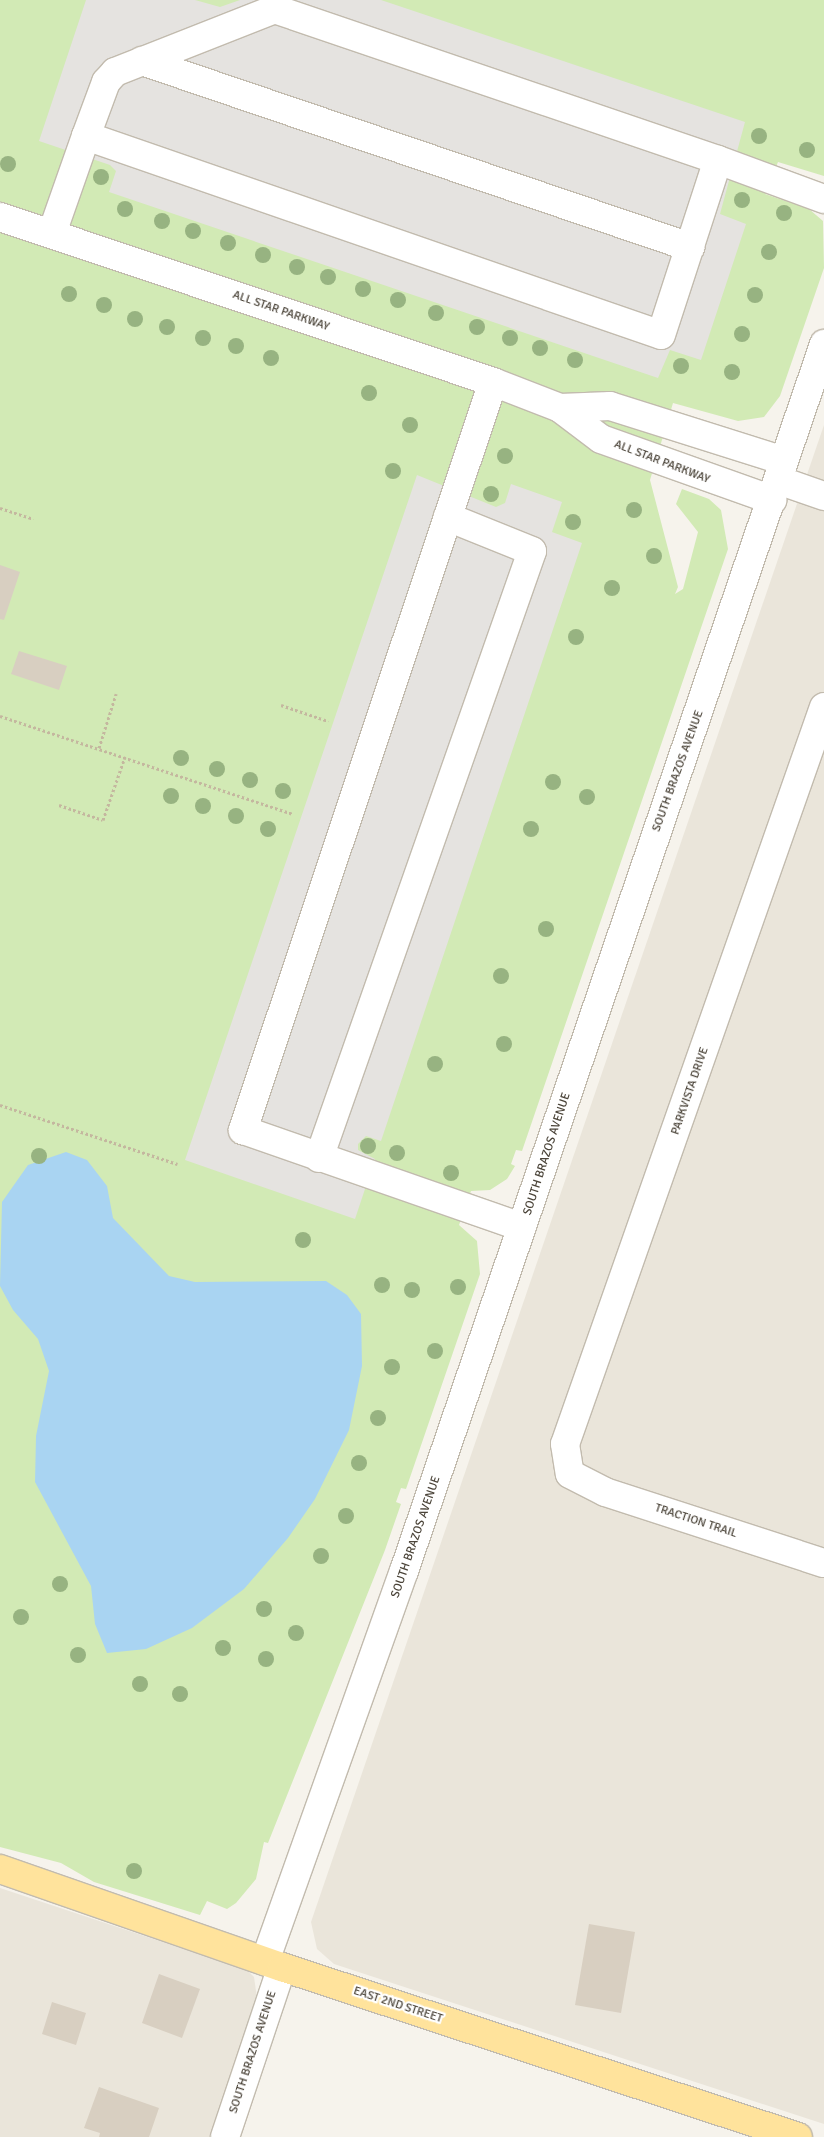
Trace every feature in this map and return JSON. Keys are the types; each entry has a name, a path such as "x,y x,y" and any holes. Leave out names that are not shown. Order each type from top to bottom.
{"main road":[{"name":"EAST 2ND STREET","path":"0,1869 273,1964 798,2137"}],"street":[{"path":"52,233 106,82 115,72 275,9 718,160 824,199"},
{"path":"142,61 690,247"},
{"path":"86,136 661,335 718,160"},
{"name":"ALL STAR PARKWAY","path":"0,216 493,382 560,408 601,438 778,480"},
{"name":"SOUTH BRAZOS AVENUE","path":"225,2137 273,1964 824,344"},
{"path":"493,382 243,1130 522,1228"},
{"name":"ALL STAR PARKWAY","path":"560,408 610,406 778,480"},
{"path":"778,480 824,496"},
{"path":"319,1158 532,551 448,517"},
{"name":"PARKVISTA DRIVE","path":"570,1474 565,1444 824,707"},
{"name":"TRACTION TRAIL","path":"570,1474 604,1492 824,1563"}],"path":[{"path":"0,508 33,519"},
{"path":"98,748 116,694"},
{"path":"281,705 328,721"},
{"path":"0,716 293,814"},
{"path":"59,805 103,820 125,757"},
{"path":"0,1105 177,1164"}],"shaded area":[{"path":"86,0 195,0 220,7 240,0 381,0 745,122 720,214 746,224 701,360 670,350 658,378 109,192 116,171 110,165 39,141"},
{"path":"824,425 824,2124 334,1964 317,1949 311,1922"},
{"path":"417,475 496,507 505,503 511,484 562,502 552,532 582,543 381,1141 366,1136 358,1144 358,1150 375,1159 355,1219 185,1160"},
{"path":"0,1888 247,1970 254,1977 257,1998 209,2137 0,2137"}],"green space":[{"path":"0,0 824,0 824,176 778,162 765,194 809,209 823,221 824,268 780,396 764,417 738,421 673,403 650,480 678,587 675,594 683,589 698,532 676,504 682,489 709,499 721,510 728,549 522,1151 516,1150 511,1164 515,1166 507,1179 490,1190 471,1191 459,1225 477,1241 480,1274 406,1489 401,1488 396,1502 401,1504 385,1550 268,1843 264,1842 256,1879 236,1903 227,1909 207,1901 200,1915 94,1882 61,1863 0,1847"}],"water":[{"path":"66,1152 87,1160 107,1186 113,1218 169,1276 195,1282 326,1281 347,1295 361,1314 362,1366 349,1430 315,1499 288,1538 244,1589 192,1628 146,1649 107,1653 95,1624 91,1586 35,1482 36,1436 49,1371 38,1339 13,1310 0,1286 2,1202 28,1165"}],"building":[{"path":"0,565 20,572 4,620 0,619"},
{"path":"19,651 67,666 59,690 11,674"},
{"path":"589,1924 635,1932 621,2013 575,2005"},
{"path":"159,1974 200,1989 182,2038 142,2023"},
{"path":"52,2002 86,2013 76,2045 42,2034"},
{"path":"99,2087 159,2108 149,2137 99,2137 100,2133 84,2128"}]}
